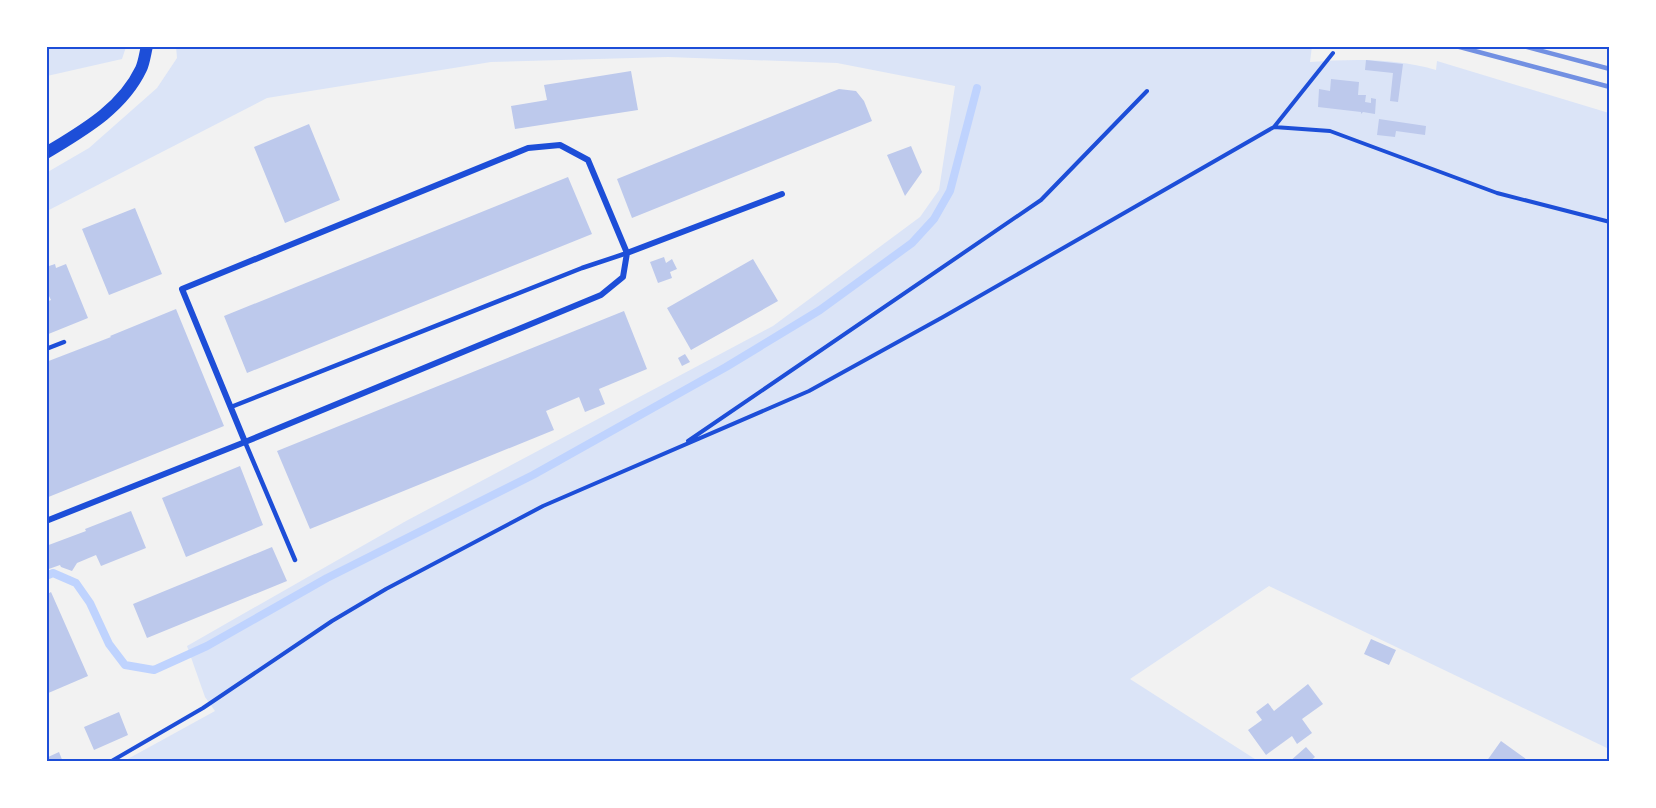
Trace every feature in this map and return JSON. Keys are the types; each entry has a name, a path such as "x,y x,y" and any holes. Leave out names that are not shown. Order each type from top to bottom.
{"main road":[{"path":"46,153 91,126 120,99 142,68 147,46"}],"street":[{"path":"46,521 245,442 601,295 623,277 627,253 588,160 560,145 528,148 182,289 245,442"},
{"path":"627,253 782,194"}],"lane":[{"path":"231,407 582,268 627,253"},
{"path":"46,349 64,342"},
{"path":"245,442 295,560"}],"path":[{"path":"110,762 203,708 332,621 386,589 543,506 809,391 1274,127 1333,53"},
{"path":"680,447 1041,200 1147,91"},
{"path":"1274,127 1330,131 1497,193 1610,222"}],"shaded area":[{"path":"176,46 1312,46 1310,62 1374,60 1405,63 1436,70 1437,61 1609,113 1609,749 1269,586 1130,679 1258,761 124,761 215,711 205,697 187,646 406,521 773,326 920,217 939,190 955,86 837,63 668,57 491,62 267,98 47,211 46,173 89,148 157,88 177,58"},
{"path":"46,47 126,47 122,59 47,76"}],"building":[{"path":"1366,60 1403,64 1398,102 1390,101 1393,73 1365,70"},
{"path":"631,71 638,110 515,129 511,106 547,100 544,85"},
{"path":"1331,79 1359,82 1358,95 1366,95 1365,102 1371,103 1371,98 1376,99 1375,114 1318,107 1319,89 1330,91"},
{"path":"839,89 856,91 864,101 872,121 632,218 617,179"},
{"path":"1379,119 1426,126 1425,135 1396,131 1395,137 1377,135"},
{"path":"309,124 340,200 285,223 254,147"},
{"path":"911,146 922,172 905,196 887,155"},
{"path":"568,177 592,234 247,373 224,316"},
{"path":"135,208 162,274 109,295 82,229"},
{"path":"664,257 666,263 672,259 677,269 670,272 672,278 658,283 650,262"},
{"path":"753,259 778,301 691,350 667,308"},
{"path":"55,264 56,268 66,264 88,318 46,335 46,302 51,300 46,290 46,267"},
{"path":"176,309 224,426 46,498 46,362"},
{"path":"624,311 647,369 599,389 605,404 585,412 579,397 546,411 554,430 310,529 277,451"},
{"path":"685,354 690,362 682,366 678,358"},
{"path":"240,466 263,525 186,557 162,498"},
{"path":"131,511 146,548 101,566 96,555 77,563 72,571 60,565 46,570 46,546"},
{"path":"272,547 287,581 147,638 133,604"},
{"path":"51,592 88,676 46,694 46,595"},
{"path":"1371,639 1396,650 1389,665 1364,654"},
{"path":"1308,684 1323,704 1302,719 1312,733 1297,744 1292,736 1266,755 1248,730 1262,720 1256,712 1268,703 1274,711"},
{"path":"119,712 128,735 94,750 84,727"},
{"path":"1501,741 1530,762 1486,762"},
{"path":"1306,747 1315,757 1309,762 1289,762"},
{"path":"59,752 63,762 46,762 46,758"}],"waterway":[{"path":"46,576 53,573 76,583 90,603 109,644 125,665 154,670 207,646 327,578 533,475 726,367 820,310 912,243 934,219 950,191 977,88"}],"railway":[{"path":"1456,46 1610,87"},
{"path":"1523,46 1610,69"}]}
